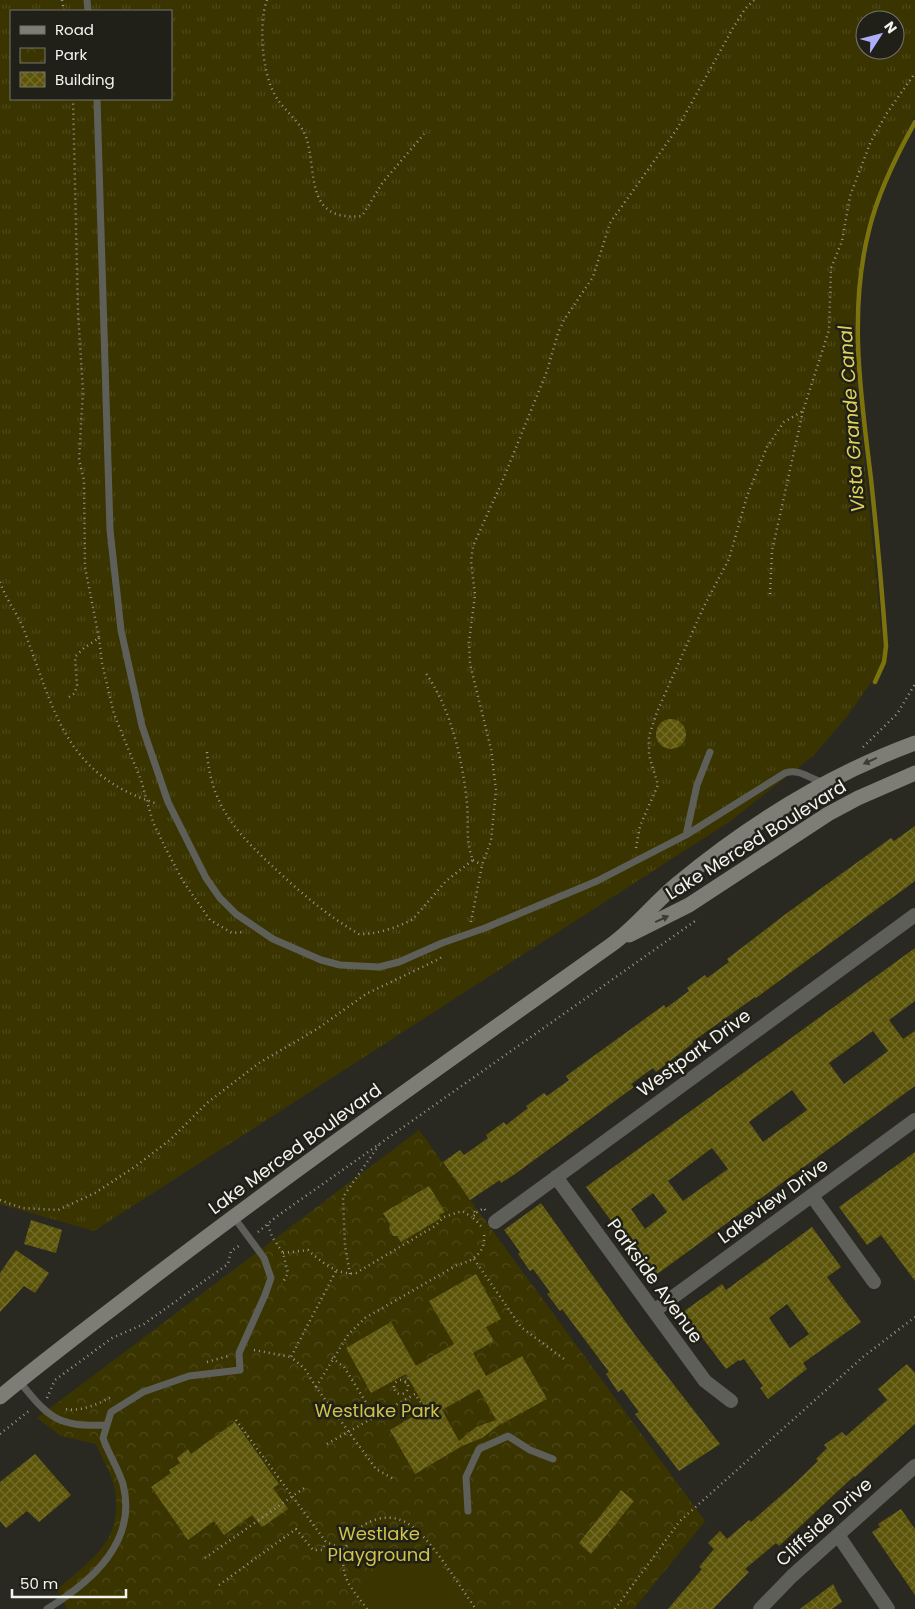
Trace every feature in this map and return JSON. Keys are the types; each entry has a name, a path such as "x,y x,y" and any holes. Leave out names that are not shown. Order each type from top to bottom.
{"main road":[{"name":"Lake Merced Boulevard","path":"0,1397 233,1216 618,940 689,875 776,812 826,782 871,760 915,743"},
{"name":"Lake Merced Boulevard","path":"618,940 689,906 828,814 873,791 915,774"}],"street":[{"name":"Westpark Drive","path":"495,1222 915,915"},
{"name":"Lakeview Drive","path":"654,1311 915,1120"},
{"name":"Parkside Avenue","path":"556,1177 705,1381 730,1401"},
{"path":"812,1196 874,1282"},
{"name":"Cliffside Drive","path":"760,1609 792,1576 915,1466"},
{"path":"838,1535 888,1609"}],"lane":[{"path":"97,100 112,568 127,664 142,726 171,809 194,856 220,898 236,914 273,939 321,960 340,965 379,968 399,962 552,901 686,836 785,773 799,771 814,780 826,782"},
{"path":"686,836 697,786 710,752"},
{"path":"47,1609 95,1574 119,1541 126,1512 123,1485 103,1438 111,1412 143,1392 189,1376 240,1370 239,1353 266,1295 271,1278 264,1258 233,1216"},
{"path":"19,1381 38,1404 60,1421 80,1426 106,1424"},
{"path":"468,1511 466,1477 479,1449 508,1436 553,1460"}],"path":[{"path":"266,0 262,24 269,81 277,99 300,125 307,139 311,175 316,194 328,209 344,218 362,216 388,176 424,134"},
{"path":"463,936 472,922 482,865 491,840 496,790 491,748 470,664 469,642 475,595 471,561 474,546 547,370 561,327 595,272 610,222 677,128 733,28 745,9 754,0"},
{"path":"770,594 772,551 803,411 829,330 831,268 842,241 850,196 872,142 887,113 915,73"},
{"path":"69,697 74,693 77,685 75,657 99,638 85,568 84,480 80,460 83,391 78,312 72,100"},
{"path":"640,858 636,848 637,836 658,785 649,755 649,736 657,712 704,606 728,559 746,496 767,447 784,422 803,411"},
{"path":"0,582 21,622 45,690 67,739 80,756 106,779 140,799 171,809"},
{"path":"424,672 437,689 447,710 467,803 469,849 473,860 482,865"},
{"path":"208,752 209,770 217,796 236,832 300,892 359,934 367,934 412,919 446,881 473,860"},
{"path":"0,1434 47,1398 55,1380 112,1338 144,1324 228,1264 232,1252 276,1217 702,916"},
{"path":"0,1200 22,1208 58,1210 95,1193 136,1166 170,1139 207,1102 259,1063 317,1029 366,994 439,959 445,954"},
{"path":"350,1274 345,1246 343,1197 381,1143"},
{"path":"283,1253 308,1250 323,1264 350,1274 356,1273 435,1226 444,1217 462,1211 472,1217"},
{"path":"268,1225 272,1237 283,1253 288,1273 280,1288"},
{"path":"316,1387 348,1334 365,1318 457,1265 474,1259 521,1327 564,1359"},
{"path":"291,1357 337,1269"},
{"path":"615,1609 680,1521 863,1357 915,1317"},
{"path":"254,1350 258,1341"},
{"path":"205,1362 254,1350 291,1357 305,1369 376,1469 392,1478"},
{"path":"332,1358 344,1367 375,1417"},
{"path":"408,1378 406,1392 408,1398"},
{"path":"406,1383 398,1382 394,1387 400,1394 406,1392"},
{"path":"327,1444 415,1394 424,1407"},
{"path":"64,1409 72,1410 90,1406 115,1395"},
{"path":"47,1398 51,1402"},
{"path":"236,1420 326,1542 344,1549"},
{"path":"204,1558 307,1486"},
{"path":"367,1609 348,1583 344,1571 344,1549 360,1528 381,1516 394,1517 406,1522 424,1537 476,1609"},
{"path":"219,1586 296,1529 313,1550 322,1550 326,1542"}],"green space":[{"path":"0,0 915,0 915,116 889,167 866,230 860,259 855,315 858,397 883,646 882,662 872,681 846,718 813,756 729,822 94,1231 0,1204"},
{"name":"Westlake Park","path":"419,1130 705,1521 634,1609 67,1609 57,1590 102,1548 109,1536 114,1523 116,1508 115,1490 96,1444 61,1436 37,1418"},
{"path":"424,1543 473,1609 370,1609 358,1592"}],"building":[{"path":"671,719 682,723 686,734 682,745 671,749 660,745 656,734 660,723"},
{"path":"915,826 915,881 756,998 692,1042 656,1072 653,1068 631,1084 634,1087 515,1174 501,1183 500,1180 470,1200 443,1162 460,1150 464,1155 488,1138 486,1135 504,1122 506,1125 528,1108 526,1106 544,1093 547,1096 569,1080 566,1076 664,1005 666,1008 689,991 687,988 705,975 707,978 729,962 727,959 787,913 891,838 894,841"},
{"path":"915,948 915,1001 889,1020 903,1039 915,1031 915,1086 653,1277 586,1187","holes":["873,1031 888,1051 844,1084 829,1063","792,1090 807,1110 763,1142 749,1122","712,1148 728,1169 683,1201 668,1181","653,1193 667,1212 645,1229 631,1209"]},
{"path":"915,1152 915,1281 881,1235 867,1245 839,1207"},
{"path":"429,1186 445,1212 439,1215 441,1218 401,1242 397,1236 393,1236 389,1228 390,1224 383,1213"},
{"path":"541,1203 635,1335 720,1444 679,1471 635,1414 639,1412 622,1389 618,1392 606,1374 609,1372 562,1309 560,1311 547,1294 550,1292 533,1269 530,1271 518,1254 520,1252 504,1230"},
{"path":"31,1220 62,1230 56,1253 24,1244"},
{"path":"812,1227 841,1267 827,1277 861,1322 803,1363 807,1369 768,1399 760,1388 763,1386 744,1359 739,1360 726,1369 683,1312 722,1284 726,1290","holes":["787,1304 809,1334 790,1348 769,1318"]},
{"path":"16,1250 49,1273 35,1293 24,1286 0,1312 0,1273"},
{"path":"476,1274 501,1319 486,1327 494,1341 473,1353 486,1376 522,1356 547,1399 499,1425 482,1438 462,1446 415,1474 390,1430 426,1409 406,1374 371,1393 346,1348 391,1322 416,1366 454,1344 429,1301","holes":["479,1389 496,1420 476,1427 459,1441 442,1410"]},
{"path":"907,1364 915,1373 915,1424 854,1476 779,1546 776,1543 745,1569 749,1572 713,1609 668,1609 702,1569 699,1567 714,1549 708,1543 720,1531 727,1539 749,1520 751,1522 792,1486 818,1461 816,1459 827,1448 824,1445 842,1432 846,1436 887,1400 878,1389"},
{"path":"235,1422 279,1484 273,1488 288,1509 262,1527 252,1515 224,1535 214,1521 188,1540 151,1487 171,1473 169,1470 180,1463 177,1458 188,1449 191,1454"},
{"path":"35,1454 71,1495 39,1522 27,1511 6,1528 0,1521 0,1482"},
{"path":"621,1490 634,1501 591,1554 579,1543"},
{"path":"901,1509 915,1529 915,1595 872,1532 880,1527 878,1524"},
{"path":"833,1584 842,1602 832,1609 800,1609"}],"waterway":[{"name":"Vista Grande Canal","path":"875,682 884,662 886,646 860,386 858,354 859,292 869,230 877,202 894,161 915,122"}],"park label":[{"name":"Westlake Playground","path":"379,1544"}]}
